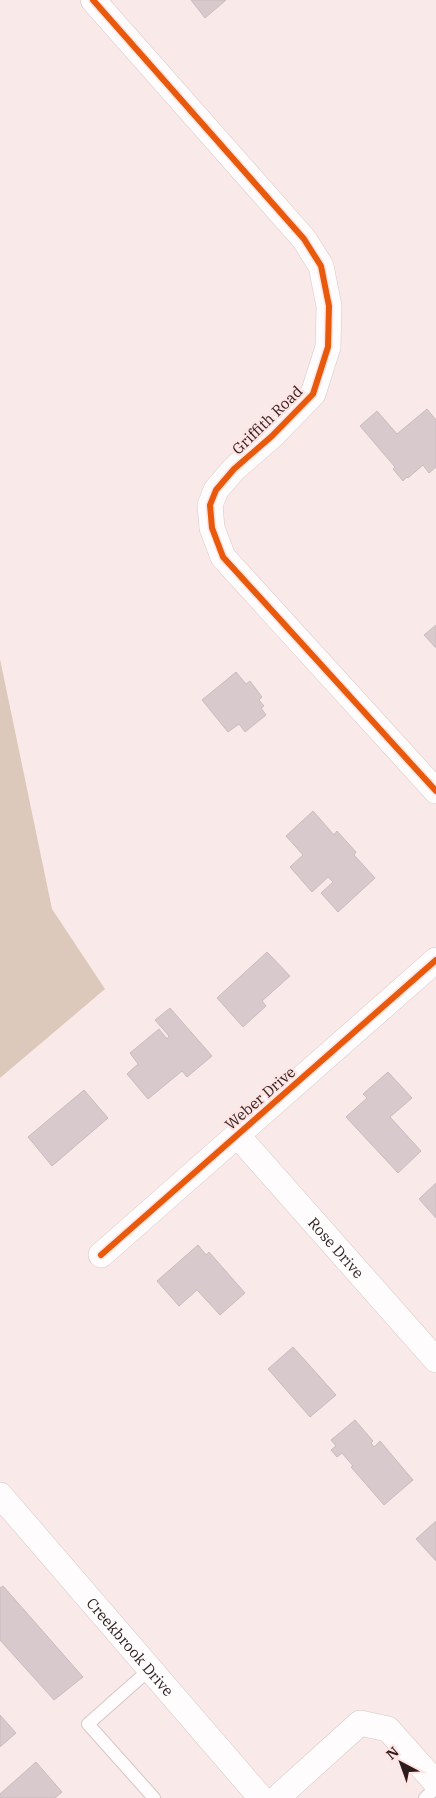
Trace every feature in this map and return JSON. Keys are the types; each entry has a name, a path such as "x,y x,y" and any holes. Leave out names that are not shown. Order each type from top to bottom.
{"street":[{"name":"Griffith Road","path":"93,0 304,239 321,266 329,306 328,346 314,394 272,436 234,469 216,490 210,505 212,528 223,557 436,791"},
{"name":"Weber Drive","path":"101,1255 436,960"},
{"name":"Rose Drive","path":"237,1135 436,1360"},
{"name":"Creekbrook Drive","path":"3,1504 261,1798"},
{"path":"277,1798 360,1723 388,1730 436,1783"}],"lane":[{"path":"149,1670 88,1724 154,1798"},
{"path":"425,1798 436,1788"}],"shaded area":[{"path":"0,659 52,909 105,989 0,1078"}],"building":[{"path":"191,0 226,0 205,18"},
{"path":"427,409 436,420 436,467 429,473 423,465 403,481 393,469 395,467 360,426 377,411 397,434"},
{"path":"436,625 436,648 424,635"},
{"path":"236,672 246,684 250,681 262,697 259,700 264,706 261,708 266,715 245,732 239,724 228,732 202,700"},
{"path":"313,811 334,835 337,831 356,852 354,855 375,878 338,912 321,893 333,882 328,877 312,892 290,867 303,855 286,836"},
{"path":"267,952 290,976 262,1001 266,1006 243,1027 217,998"},
{"path":"170,1008 212,1056 187,1077 182,1071 148,1099 127,1074 138,1064 130,1053 159,1029 167,1039 169,1036 155,1020"},
{"path":"388,1072 412,1098 390,1117 421,1151 398,1173 346,1117 367,1098 363,1094"},
{"path":"84,1090 108,1118 52,1166 28,1137"},
{"path":"436,1183 436,1218 419,1199"},
{"path":"198,1245 206,1255 209,1252 245,1293 220,1315 197,1290 179,1306 157,1281"},
{"path":"293,1347 336,1395 310,1417 268,1369"},
{"path":"355,1420 373,1441 371,1443 374,1447 380,1441 413,1480 384,1505 351,1467 353,1466 342,1453 337,1457 331,1450 336,1446 331,1440"},
{"path":"436,1521 436,1561 416,1539"},
{"path":"3,1586 83,1677 54,1700 0,1640 0,1588"},
{"path":"0,1715 16,1733 0,1747"},
{"path":"36,1762 62,1792 55,1798 0,1798 0,1794"}],"cycle path":[{"path":"93,0 304,239 321,266 329,306 328,347 313,394 272,436 234,469 216,490 210,505 212,528 223,557 436,791"},
{"path":"101,1255 436,960"}]}
